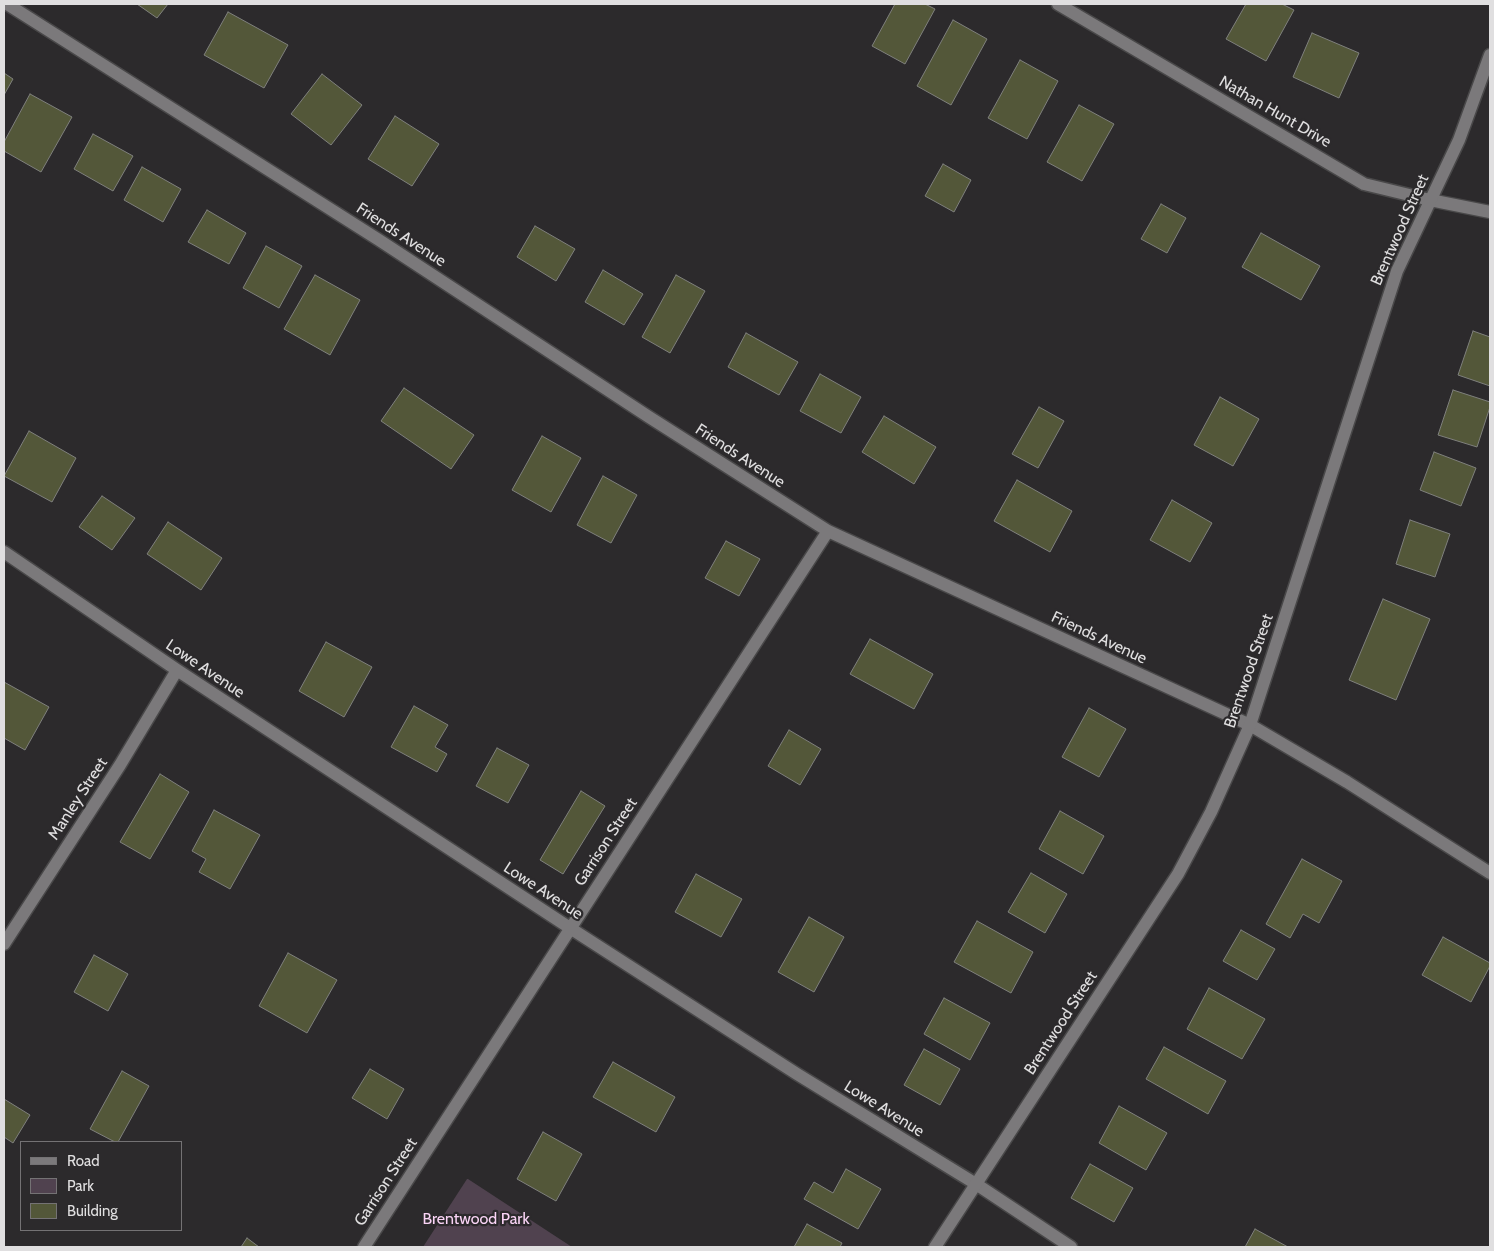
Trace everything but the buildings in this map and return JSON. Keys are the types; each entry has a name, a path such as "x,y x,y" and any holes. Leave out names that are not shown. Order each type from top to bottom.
{"street":[{"name":"Friends Avenue","path":"7,4 379,240 649,417 828,531 1250,725 1347,782 1490,873"},
{"name":"Nathan Hunt Drive","path":"1058,4 1364,184 1490,212"},
{"name":"Brentwood Street","path":"934,1247 1178,874 1211,812 1250,725 1397,271 1459,140 1490,55"},
{"name":"Garrison Street","path":"364,1247 828,531"},
{"name":"Lowe Avenue","path":"4,552 177,670 570,928 797,1074 976,1184 1071,1247"},
{"name":"Manley Street","path":"4,944 120,765 177,670"}],"green space":[{"name":"Brentwood Park","path":"468,1179 572,1247 423,1247"}]}
